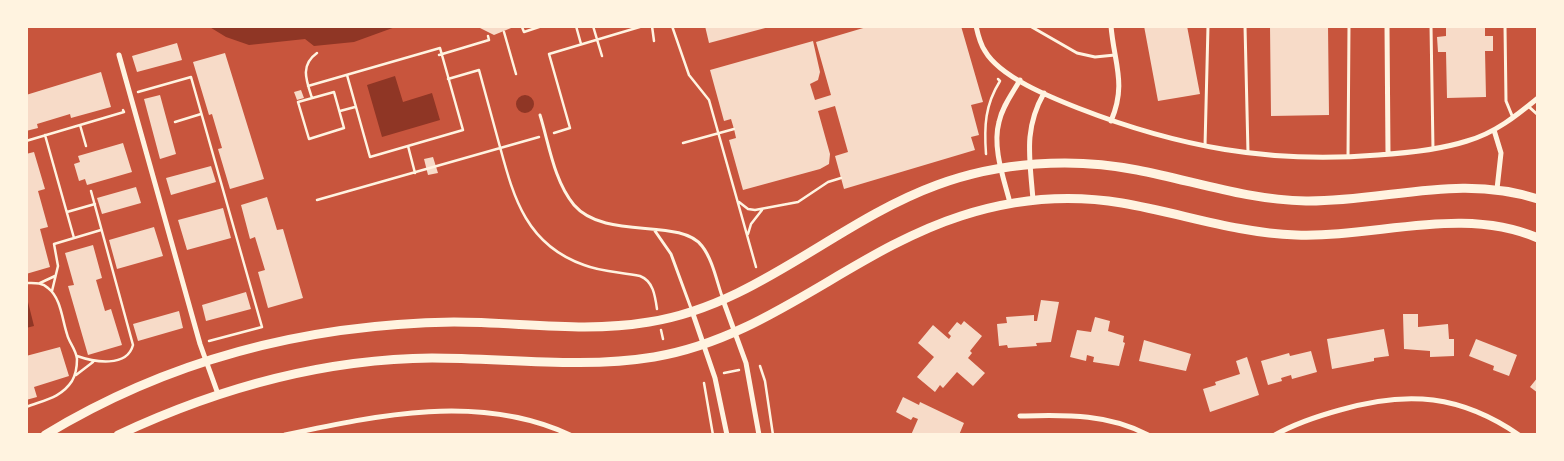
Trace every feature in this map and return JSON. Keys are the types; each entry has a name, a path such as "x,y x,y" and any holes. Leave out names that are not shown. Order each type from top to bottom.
{"main road":[{"path":"45,435 117,396 206,360 274,342 361,327 450,322 611,326 652,322 692,311 723,300 777,273 907,198 949,181 1002,169 1031,165 1074,163 1117,166 1234,193 1281,200 1324,200 1432,189 1497,188 1538,200"},
{"path":"118,435 218,394 289,375 374,361 429,358 606,362 655,357 704,345 737,333 912,236 962,215 1010,203 1033,200 1084,199 1120,203 1219,226 1270,234 1327,235 1471,223 1513,229 1538,238"}],"street":[{"path":"976,26 987,54 1001,68 1044,92 1147,133 1205,147 1248,154 1348,157 1433,149 1469,141 1494,130 1538,98"},
{"path":"1111,26 1120,94 1111,120"},
{"path":"1387,26 1388,154"},
{"path":"120,55 200,344 218,394"},
{"path":"1010,203 997,141 999,122 1020,80"},
{"path":"1033,200 1030,125 1044,92"},
{"path":"1494,130 1501,153 1497,188"},
{"path":"723,300 737,333 750,379 759,435"},
{"path":"692,311 719,391 727,435"},
{"path":"1275,435 1314,417 1357,404 1388,399 1422,398 1446,401 1474,409 1519,435"},
{"path":"285,435 402,414 475,411 522,417 570,435"},
{"path":"1020,416 1066,415 1104,419 1148,435"}],"lane":[{"path":"1030,26 1077,53 1095,57 1115,55"},
{"path":"1205,147 1208,26"},
{"path":"1245,26 1248,154"},
{"path":"1348,157 1349,26"},
{"path":"1431,26 1433,149"},
{"path":"1505,26 1506,100 1513,118"},
{"path":"1528,106 1538,115"},
{"path":"540,115 560,181 568,197 580,211 603,222 686,235 700,244 708,256 723,300"},
{"path":"655,230 671,254 692,311"}],"path":[{"path":"522,27 524,32 542,26"},
{"path":"576,26 581,44"},
{"path":"593,26 602,56"},
{"path":"317,200 570,128 549,54 643,26"},
{"path":"652,26 654,41"},
{"path":"672,26 688,75 709,100 756,267"},
{"path":"504,32 516,74"},
{"path":"440,55 489,40 488,36"},
{"path":"308,86 346,75 440,48 440,55 463,130 370,157 346,75"},
{"path":"312,98 308,86 306,65 317,53"},
{"path":"448,79 479,70 500,148 519,208 530,226 541,238 568,258 584,265 642,277 652,288 656,304"},
{"path":"986,154 985,117 988,105 1000,81 994,76"},
{"path":"26,141 124,112 120,98 190,78 262,327 200,344"},
{"path":"334,92 340,111 344,128 309,139 298,102 334,92"},
{"path":"340,111 356,104"},
{"path":"175,122 201,114"},
{"path":"80,125 86,146"},
{"path":"683,143 734,129"},
{"path":"45,135 74,238"},
{"path":"408,146 415,173"},
{"path":"738,201 748,209 762,209 798,202 828,182 841,178"},
{"path":"77,356 94,361 124,358 132,351 133,345 91,191"},
{"path":"67,212 94,204"},
{"path":"747,236 751,224 762,209"},
{"path":"52,291 58,261 54,244 102,230"},
{"path":"26,283 38,283 55,276"},
{"path":"38,283 52,291 62,311 67,334 77,356 75,376"},
{"path":"661,328 663,338"},
{"path":"26,407 58,396 75,376 94,361"},
{"path":"760,366 765,381 773,435"},
{"path":"724,373 741,370"},
{"path":"704,383 713,435"}],"shaded area":[{"path":"208,26 398,26 354,42 314,46 305,39 249,45 226,37"},
{"path":"395,76 403,102 432,93 440,120 382,137 367,85"},
{"path":"525,95 531,98 534,104 531,110 525,113 519,110 516,104 519,98"},
{"path":"26,299 34,326 26,328"}],"building":[{"path":"476,26 516,26 494,35"},
{"path":"705,26 768,26 769,27 709,43"},
{"path":"870,26 961,26 983,102 971,105 979,135 971,137 975,150 844,189 835,156 848,152 835,106 818,111 830,154 829,164 820,169 743,190 729,140 736,138 734,129 731,119 724,121 710,70 813,41 820,72 818,80 810,84 815,100 831,95 816,42"},
{"path":"1144,26 1187,26 1200,94 1158,101"},
{"path":"1270,26 1328,26 1329,115 1271,116"},
{"path":"1446,26 1485,26 1485,36 1493,36 1493,51 1485,51 1486,97 1447,98 1446,52 1438,52 1437,37 1446,36"},
{"path":"177,43 182,60 137,72 132,56"},
{"path":"225,53 264,179 230,189 218,149 222,148 212,114 209,115 193,62"},
{"path":"101,72 111,107 71,118 70,114 37,124 38,128 26,131 26,95"},
{"path":"301,90 304,98 297,100 294,92"},
{"path":"160,95 176,154 160,159 144,99"},
{"path":"123,143 132,172 87,185 85,179 79,181 74,164 80,162 78,156"},
{"path":"34,152 45,189 38,191 48,227 40,229 50,267 26,274 26,154"},
{"path":"433,157 438,173 428,175 424,159"},
{"path":"211,166 216,182 171,195 166,178"},
{"path":"136,187 141,203 102,214 97,198"},
{"path":"267,197 277,230 283,229 303,298 268,308 258,272 265,270 255,237 250,239 241,205"},
{"path":"223,208 231,238 187,250 178,220"},
{"path":"154,227 163,256 117,269 109,240"},
{"path":"93,245 102,278 96,280 105,311 111,309 122,345 88,355 68,286 74,285 65,253"},
{"path":"246,292 251,309 206,321 202,305"},
{"path":"1041,300 1059,302 1051,342 1036,343 1037,346 1008,348 1007,345 999,346 997,324 1007,323 1006,317 1034,315 1034,321 1037,321"},
{"path":"179,311 183,328 138,341 133,324"},
{"path":"1403,314 1418,314 1418,327 1448,324 1449,339 1454,339 1454,356 1430,357 1430,351 1404,349"},
{"path":"1095,317 1110,321 1108,331 1124,336 1123,342 1125,343 1119,366 1093,362 1094,357 1087,355 1086,361 1070,357 1077,330 1091,332"},
{"path":"964,321 982,336 970,351 972,353 968,358 985,373 973,386 957,372 943,388 940,385 935,392 917,377 934,357 918,343 933,325 949,339 951,336 948,333 957,322 961,325"},
{"path":"1384,329 1389,356 1374,358 1374,361 1332,369 1327,339"},
{"path":"1476,339 1517,355 1509,376 1493,370 1494,366 1469,356"},
{"path":"1144,340 1191,354 1186,371 1139,361"},
{"path":"60,347 69,376 34,387 37,397 26,400 26,356"},
{"path":"1311,351 1317,372 1292,379 1291,375 1281,378 1282,381 1268,385 1261,361 1289,353 1290,356"},
{"path":"1247,357 1259,395 1210,412 1203,389 1216,385 1215,382 1240,374 1236,361"},
{"path":"1538,377 1538,393 1530,387"},
{"path":"903,397 919,405 920,402 964,423 959,435 911,435 918,419 913,417 911,420 896,412"}]}
